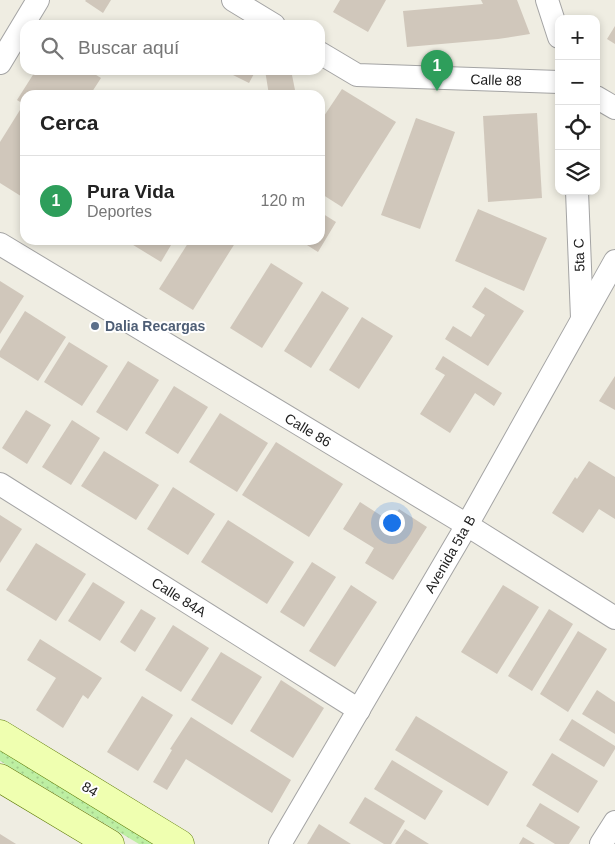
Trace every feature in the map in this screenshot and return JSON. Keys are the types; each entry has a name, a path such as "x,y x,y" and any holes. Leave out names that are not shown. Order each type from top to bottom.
{"main road":[{"name":"84","path":"0,734 180,844"},
{"path":"0,778 110,844"}],"street":[{"path":"26,20 38,0"},
{"path":"233,0 266,20"},
{"path":"547,0 555,25"},
{"path":"0,64 20,30"},
{"name":"Calle 88","path":"325,56 357,75 555,82"},
{"path":"600,99 615,108"},
{"name":"5ta C","path":"577,195 582,318"},
{"name":"Calle 86","path":"0,244 467,525 615,618"},
{"name":"Avenida 5ta B","path":"280,844 467,525 615,261"},
{"name":"Calle 84A","path":"0,484 359,710"},
{"path":"601,844 615,822"}],"green space":[{"path":"0,748 158,844 139,844 0,761"}],"building":[{"path":"86,0 111,0 103,13"},
{"path":"340,0 386,0 368,32 333,12"},
{"path":"481,0 517,0 530,34 498,39 407,47 403,11 483,4"},
{"path":"615,26 615,44 607,39"},
{"path":"33,75 96,75 101,78 93,90 23,90"},
{"path":"233,75 253,75 249,83"},
{"path":"266,75 292,75 295,90 268,90"},
{"path":"342,89 396,122 342,207 325,196 325,114"},
{"path":"20,110 20,196 0,183 0,142"},
{"path":"537,113 542,198 488,202 483,116"},
{"path":"416,118 455,132 420,229 381,215"},
{"path":"478,209 547,238 524,291 455,261"},
{"path":"325,215 336,222 325,240"},
{"path":"133,245 171,245 161,262"},
{"path":"187,245 234,245 193,310 159,289"},
{"path":"307,245 322,245 318,252"},
{"path":"271,263 303,283 262,348 230,328"},
{"path":"0,281 24,296 0,334"},
{"path":"485,287 524,311 488,366 445,339 453,326 471,337 485,315 472,307"},
{"path":"322,291 349,308 311,368 284,351"},
{"path":"25,311 66,337 38,381 0,357 0,351"},
{"path":"362,317 393,336 359,389 329,370"},
{"path":"69,342 108,366 82,406 44,382"},
{"path":"443,356 502,393 494,406 475,393 450,433 420,414 445,375 435,369"},
{"path":"128,361 159,380 127,431 96,412"},
{"path":"615,376 615,410 599,401"},
{"path":"174,386 208,407 178,454 145,433"},
{"path":"26,410 51,425 27,464 2,448"},
{"path":"220,413 268,443 237,492 189,462"},
{"path":"72,420 100,438 71,485 42,467"},
{"path":"276,442 343,484 309,537 242,495"},
{"path":"104,451 159,485 136,520 81,486"},
{"path":"589,461 615,477 615,519 599,509 583,533 552,513 575,477 577,479"},
{"path":"173,487 215,514 188,555 147,529"},
{"path":"360,502 391,522 399,509 427,527 393,580 365,563 374,548 343,529"},
{"path":"0,515 22,529 0,563"},
{"path":"228,520 294,562 267,604 201,562"},
{"path":"36,543 86,574 56,621 6,590"},
{"path":"312,562 336,577 304,627 280,612"},
{"path":"93,582 125,602 100,641 68,621"},
{"path":"351,585 377,602 335,667 309,651"},
{"path":"503,585 539,607 497,674 461,652"},
{"path":"141,609 156,618 135,652 120,642"},
{"path":"549,609 573,624 532,691 508,676"},
{"path":"173,625 209,648 181,692 145,670"},
{"path":"578,631 607,649 568,712 540,694"},
{"path":"40,639 102,678 88,699 83,695 63,728 36,710 56,678 27,660"},
{"path":"221,652 262,677 232,725 191,700"},
{"path":"281,680 324,708 293,758 250,731"},
{"path":"597,690 615,702 615,734 582,714"},
{"path":"142,696 173,715 138,771 107,752"},
{"path":"416,716 508,772 488,806 395,750"},
{"path":"191,717 291,780 272,813 186,759 167,790 153,782 172,750 170,749"},
{"path":"572,719 615,746 604,767 559,740"},
{"path":"552,753 598,781 578,813 532,785"},
{"path":"392,760 443,791 425,820 374,789"},
{"path":"365,797 405,821 391,844 384,844 349,823"},
{"path":"540,803 580,827 569,844 555,844 526,826"},
{"path":"319,824 351,844 307,844"},
{"path":"405,829 429,844 395,844"},
{"path":"0,834 16,844 0,844"},
{"path":"523,837 535,844 519,844"}],"place":[{"name":"Pura Vida","path":"437,91"},
{"name":"Dalia Recargas","path":"95,326"}]}
